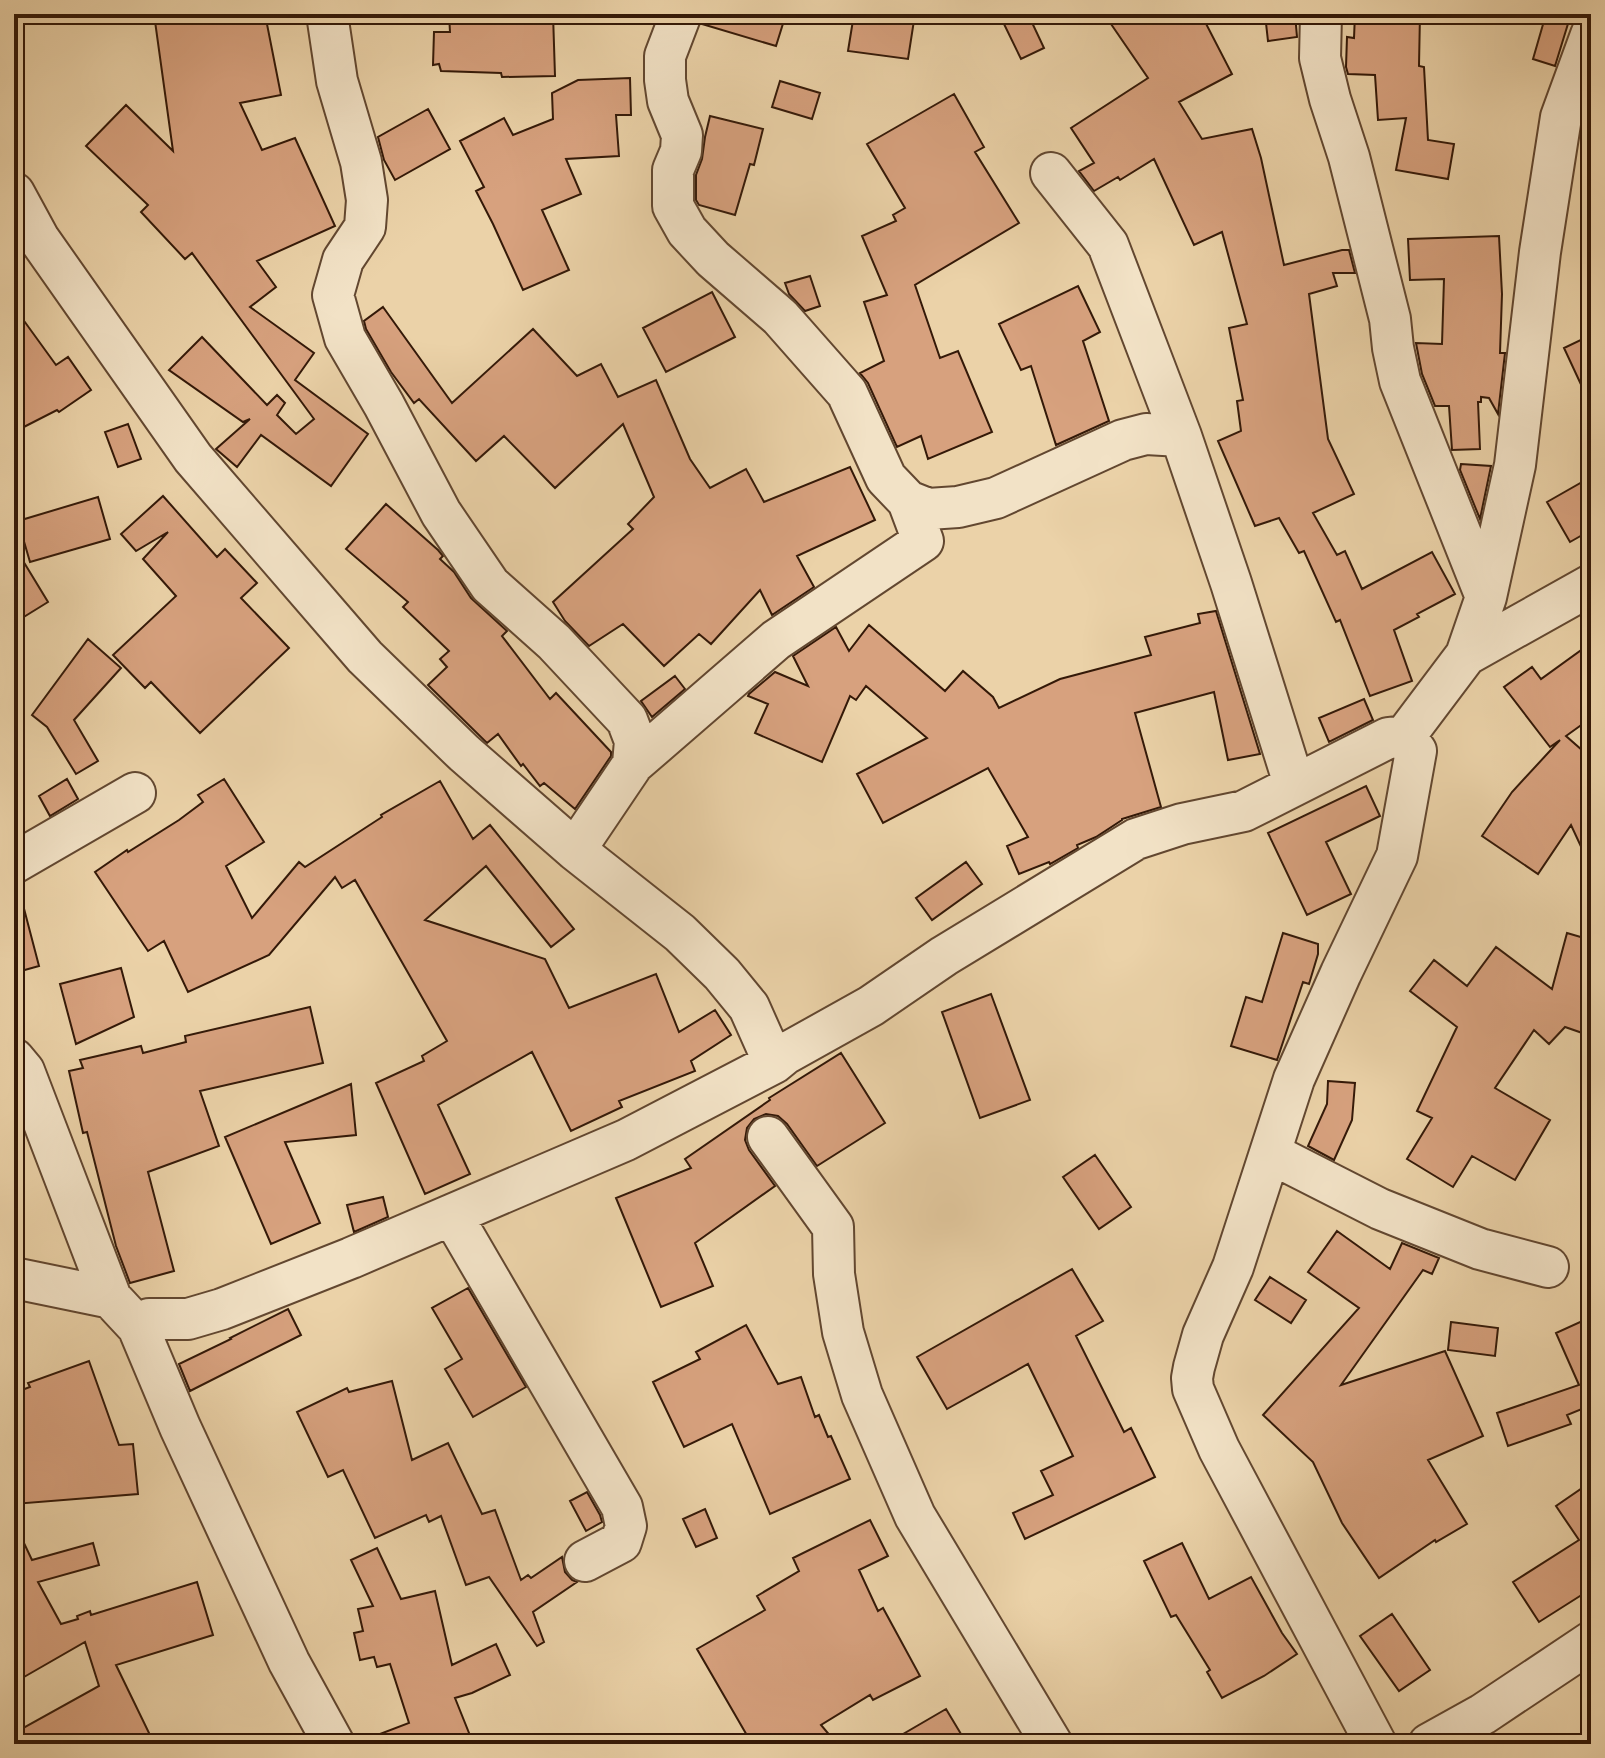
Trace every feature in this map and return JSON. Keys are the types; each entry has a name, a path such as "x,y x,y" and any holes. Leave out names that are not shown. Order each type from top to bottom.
{"street":[{"path":"327,14 337,81 361,162 367,200 365,227 343,260 333,295 345,338 441,513 490,585 554,642 627,720 635,741 633,764"},
{"path":"575,850 633,764 776,640 923,541 908,501 886,478 847,393 780,317 713,259 687,231 673,206 673,170 681,151 682,135 668,101 665,56 681,14"},
{"path":"1321,14 1320,58 1390,319 1400,381 1486,597"},
{"path":"138,1327 149,1319 188,1319 222,1309 351,1258 626,1140 774,1063 871,1006 944,956 1136,839 1182,824 1244,811 1388,738 1405,736 1466,655 1486,597 1515,465 1540,252 1561,117 1591,35"},
{"path":"1051,173 1108,245 1181,436 1294,784"},
{"path":"14,193 27,249 193,458 365,657 464,753 575,850 680,933 722,974 749,1007 774,1063"},
{"path":"908,501 928,509 958,507 996,498 1123,440 1146,434 1181,436"},
{"path":"1466,655 1589,591"},
{"path":"1376,1744 1219,1449 1193,1389 1192,1378 1203,1335 1233,1267 1294,1079 1397,856 1416,751 1405,736"},
{"path":"14,863 135,793"},
{"path":"14,1059 24,1071 111,1298 138,1327 180,1427 289,1662 334,1744"},
{"path":"768,1137 833,1227 834,1274 843,1332 862,1395 915,1516 1052,1744"},
{"path":"1270,1153 1380,1209 1480,1249 1548,1267"},
{"path":"452,1215 622,1507 626,1526 621,1542 585,1561"},
{"path":"14,1278 111,1298"},
{"path":"1429,1744 1483,1714 1591,1642"}],"building":[{"path":"154,14 265,14 281,95 240,103 262,150 295,138 335,226 257,261 276,287 250,307 314,353 295,380 368,434 331,486 261,435 237,467 216,449 250,419 243,422 169,370 202,337 267,405 277,395 285,403 277,415 296,434 314,419 192,253 185,259 141,212 148,205 86,146 126,105 173,151"},
{"path":"449,14 553,14 555,76 502,77 501,73 441,71 439,64 433,65 434,32 450,32"},
{"path":"703,14 786,14 776,46 702,24"},
{"path":"854,14 915,14 908,59 848,51"},
{"path":"1020,14 1028,14 1044,48 1021,59 1003,22"},
{"path":"1124,14 1201,14 1232,74 1179,102 1202,139 1252,129 1284,265 1349,250 1355,273 1333,273 1337,286 1309,294 1328,439 1354,494 1313,513 1337,555 1345,551 1362,589 1432,552 1455,594 1394,630 1412,681 1370,696 1340,620 1336,622 1304,551 1299,553 1279,518 1255,526 1218,441 1241,431 1237,401 1243,400 1229,328 1247,324 1222,232 1194,245 1154,159 1120,180 1118,177 1094,191 1079,171 1094,163 1071,128 1148,78 1111,24"},
{"path":"1265,14 1295,14 1297,37 1268,41"},
{"path":"1355,14 1420,14 1419,66 1424,67 1428,140 1454,144 1448,179 1396,170 1406,118 1378,120 1375,75 1348,74 1347,37 1354,38"},
{"path":"1546,14 1571,14 1555,66 1533,59"},
{"path":"630,78 631,115 616,115 619,156 566,159 581,194 542,210 569,270 523,290 476,191 484,187 460,141 504,118 513,135 553,119 552,93 578,80"},
{"path":"780,81 820,93 812,119 772,107"},
{"path":"954,94 984,147 975,152 1019,223 915,285 940,358 958,351 992,432 928,459 921,436 897,447 868,383 860,373 884,361 864,302 887,295 862,236 896,221 893,215 905,208 867,144"},
{"path":"428,109 450,149 395,180 384,160 378,137"},
{"path":"710,116 763,129 754,165 750,164 735,215 699,205 696,200 696,175"},
{"path":"1499,236 1502,294 1500,353 1505,353 1498,414 1489,398 1481,397 1481,402 1478,402 1480,449 1452,450 1449,406 1435,406 1422,374 1416,343 1442,344 1444,279 1410,280 1408,239"},
{"path":"810,276 820,306 805,311 789,294 785,283"},
{"path":"1078,286 1100,332 1083,341 1109,421 1056,445 1031,366 1021,370 999,324"},
{"path":"712,292 735,337 666,372 643,328"},
{"path":"14,307 56,365 68,357 91,390 59,412 57,410 14,432"},
{"path":"383,307 452,403 533,329 577,376 601,364 618,397 656,380 690,459 710,488 746,469 764,502 850,467 875,520 797,556 814,587 772,615 760,590 711,644 699,634 664,666 623,624 589,646 565,621 553,602 633,529 628,524 654,497 623,424 555,488 504,436 476,461 419,399 414,403 391,372 364,321"},
{"path":"1591,335 1591,406 1564,348"},
{"path":"128,424 141,459 118,467 105,432"},
{"path":"1461,464 1491,466 1480,519 1460,470"},
{"path":"1591,477 1591,530 1570,542 1547,502"},
{"path":"163,496 217,557 225,549 257,583 241,598 289,648 200,733 151,682 145,688 113,655 176,596 143,559 168,532 136,551 121,534"},
{"path":"98,497 110,539 30,562 18,521"},
{"path":"386,504 438,550 443,556 440,559 454,572 471,598 507,631 502,636 550,699 556,693 611,752 575,809 544,783 540,786 498,734 487,743 428,685 447,667 440,659 449,651 403,607 408,602 346,549"},
{"path":"14,546 48,602 14,623"},
{"path":"1216,611 1260,754 1228,760 1214,692 1135,713 1161,807 1122,819 1050,864 1019,874 1007,846 1028,837 988,768 883,823 857,774 927,738 866,686 856,700 850,696 822,762 755,733 768,704 749,694 775,672 808,686 793,656 836,627 849,651 869,625 945,691 963,671 993,697 999,708 1060,679 1151,655 1145,637 1200,623 1198,614"},
{"path":"88,639 121,668 74,720 98,761 76,774 47,727 32,715"},
{"path":"1591,643 1591,718 1566,736 1591,758 1591,868 1571,825 1538,874 1482,836 1512,792 1560,740 1550,747 1504,687 1532,667 1541,679"},
{"path":"675,676 685,689 652,717 641,701"},
{"path":"1364,699 1373,720 1329,742 1319,718"},
{"path":"67,779 78,799 50,816 39,796"},
{"path":"224,779 264,842 226,866 252,918 299,862 305,867 381,815 440,781 473,839 490,825 574,929 551,947 486,866 425,920 545,959 569,1008 656,974 679,1032 715,1010 731,1035 691,1061 695,1071 619,1101 622,1107 571,1131 532,1052 438,1105 470,1174 425,1194 376,1083 424,1061 422,1056 447,1041 355,880 342,888 335,877 269,955 188,992 164,941 148,951 95,872 179,820 203,802 198,795"},
{"path":"1366,786 1380,816 1326,842 1351,894 1307,915 1268,833"},
{"path":"966,862 982,884 932,920 916,898"},
{"path":"22,901 39,966 14,973 14,902"},
{"path":"1283,933 1318,944 1318,954 1309,984 1303,982 1277,1060 1231,1046 1246,997 1262,1002"},
{"path":"1567,933 1591,940 1591,1036 1565,1027 1549,1044 1534,1030 1495,1088 1550,1120 1515,1180 1472,1156 1453,1187 1407,1159 1432,1118 1417,1111 1457,1027 1410,991 1434,960 1467,986 1496,947 1552,989"},
{"path":"121,968 134,1017 76,1044 60,984"},
{"path":"991,994 1030,1100 980,1118 942,1012"},
{"path":"310,1007 323,1063 200,1091 219,1146 148,1172 174,1271 130,1283 116,1246 87,1132 83,1133 69,1071 83,1068 80,1060 141,1046 143,1053 186,1042 185,1036"},
{"path":"841,1053 885,1123 817,1166 778,1116 766,1114 754,1119 747,1128 745,1140 775,1186 695,1243 713,1286 661,1307 616,1198 691,1168 685,1159 769,1098"},
{"path":"1328,1081 1355,1083 1352,1120 1334,1160 1308,1146 1327,1104"},
{"path":"351,1084 356,1135 285,1142 320,1223 271,1244 225,1137"},
{"path":"1095,1155 1131,1207 1099,1229 1063,1177"},
{"path":"383,1197 388,1217 354,1232 347,1205"},
{"path":"1337,1231 1390,1269 1402,1243 1439,1258 1432,1274 1423,1270 1341,1385 1445,1351 1483,1436 1428,1460 1467,1524 1435,1540 1379,1578 1342,1523 1313,1462 1263,1415 1359,1308 1308,1272"},
{"path":"1072,1269 1103,1321 1076,1336 1124,1432 1131,1428 1155,1477 1025,1539 1013,1513 1053,1495 1041,1471 1073,1456 1028,1364 947,1409 917,1357"},
{"path":"1270,1277 1306,1300 1291,1323 1255,1300"},
{"path":"468,1288 526,1387 473,1417 445,1369 462,1359 432,1308"},
{"path":"288,1309 301,1335 190,1391 179,1364"},
{"path":"1591,1317 1591,1411 1589,1406 1567,1415 1571,1424 1508,1446 1497,1413 1579,1385 1556,1333"},
{"path":"1451,1322 1498,1328 1495,1356 1448,1350"},
{"path":"746,1325 778,1384 801,1377 815,1417 819,1415 828,1437 831,1436 850,1479 770,1514 732,1424 684,1447 653,1382 700,1359 696,1352"},
{"path":"89,1361 119,1445 133,1444 138,1494 14,1504 14,1393 30,1387 28,1383"},
{"path":"392,1381 412,1460 448,1443 482,1514 495,1510 521,1580 528,1575 531,1578 562,1557 565,1572 577,1582 533,1612 544,1642 537,1646 489,1577 466,1585 441,1516 429,1522 426,1515 375,1538 343,1470 328,1477 297,1412 347,1388 349,1392"},
{"path":"1591,1482 1591,1589 1539,1622 1513,1582 1579,1540 1556,1506"},
{"path":"587,1492 602,1522 586,1531 570,1501"},
{"path":"705,1509 717,1538 696,1547 683,1519"},
{"path":"870,1520 888,1556 859,1570 878,1611 883,1608 920,1676 873,1700 870,1695 821,1725 837,1744 752,1744 697,1649 765,1610 757,1596 799,1571 793,1558"},
{"path":"14,1522 32,1560 93,1543 99,1565 38,1582 61,1624 90,1611 91,1615 197,1582 213,1635 116,1665 150,1735 131,1744 14,1744 14,1733 99,1686 85,1642 24,1677 14,1659"},
{"path":"1182,1543 1209,1599 1251,1577 1297,1654 1222,1698 1207,1672 1210,1670 1176,1615 1171,1617 1144,1561"},
{"path":"377,1548 401,1599 435,1591 452,1665 496,1644 510,1675 455,1698 471,1738 457,1744 359,1744 409,1723 390,1664 377,1667 374,1657 360,1660 354,1633 363,1631 358,1609 373,1606 351,1560"},
{"path":"1392,1614 1430,1670 1399,1691 1360,1636"},
{"path":"946,1709 967,1744 886,1744"}]}
